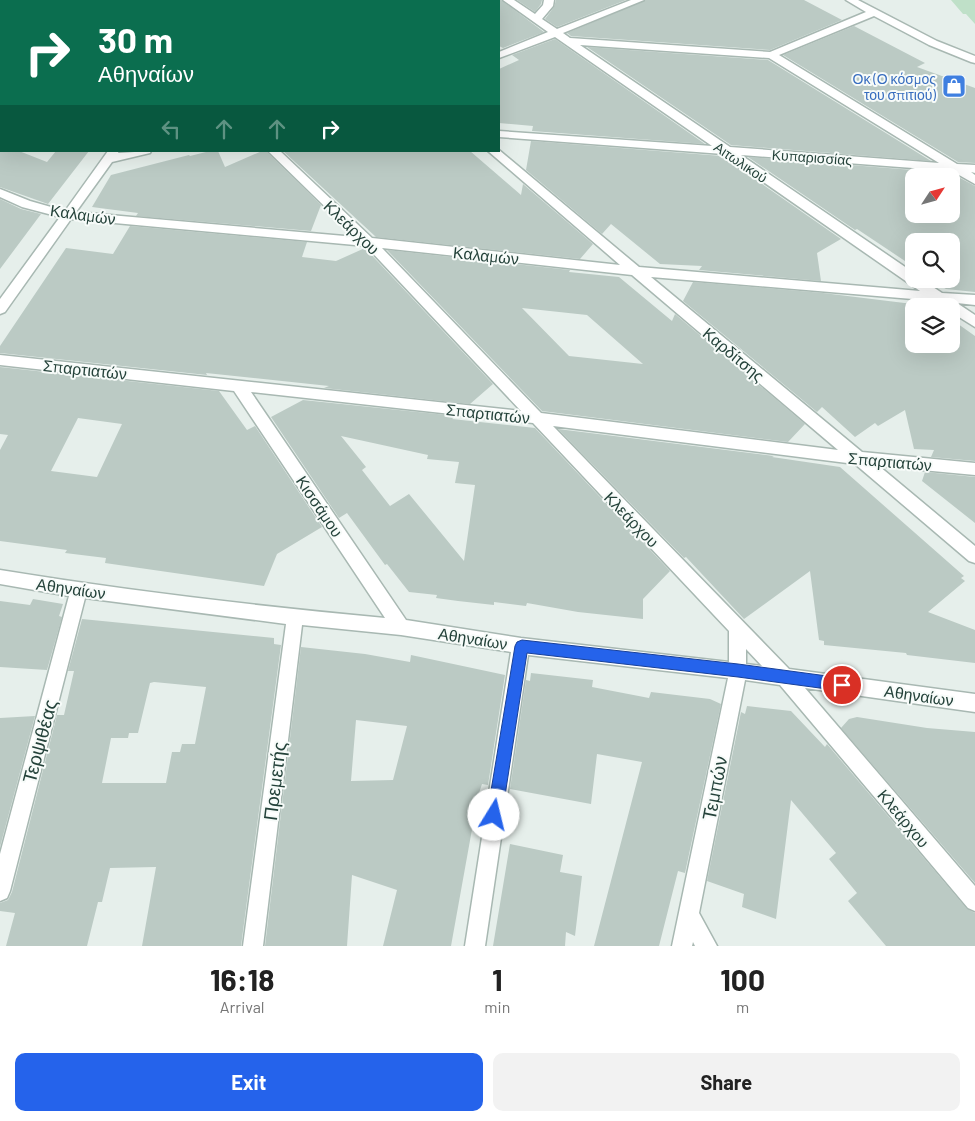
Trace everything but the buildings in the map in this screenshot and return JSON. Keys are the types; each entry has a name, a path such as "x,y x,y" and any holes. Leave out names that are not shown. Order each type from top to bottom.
{"street":[{"name":"Αιτωλικού","path":"508,0 724,151 975,322"},
{"path":"535,20 548,6 549,0"},
{"path":"500,55 553,32 639,0"},
{"path":"850,0 933,43 975,60"},
{"path":"565,40 771,55 874,12"},
{"path":"771,55 953,168"},
{"name":"Κυπαρισσίας","path":"500,134 953,168"},
{"path":"0,309 111,155 137,152"},
{"name":"Κλεάρχου","path":"274,152 369,242 784,677 975,901"},
{"name":"Καρδίτσης","path":"494,152 975,556"},
{"name":"Κυπαρισσίας","path":"960,168 975,169"},
{"path":"960,172 975,180"},
{"name":"Καλαμών","path":"0,193 26,204 66,215 369,242 636,271 975,300"},
{"name":"Σπαρτιατών","path":"0,360 536,418 857,458 975,469"},
{"name":"Κισσάμου","path":"238,385 401,628"},
{"name":"Αθηναίων","path":"0,577 79,590 401,628 522,646 738,671 975,703"},
{"name":"Τερψιθέας","path":"0,891 79,590"},
{"name":"Πρεμετής","path":"253,946 295,617"},
{"name":"Τεμπών","path":"682,946 738,671 737,629"},
{"path":"475,946 522,646"},
{"path":"689,916 708,946"}],"green space":[{"path":"951,0 975,0 975,24 966,14 963,14"}],"place":[{"name":"Οκ (Ο κόσμος του σπιτιού)","path":"954,86"}],"route":[{"path":"494,815 522,646 842,685"}]}
